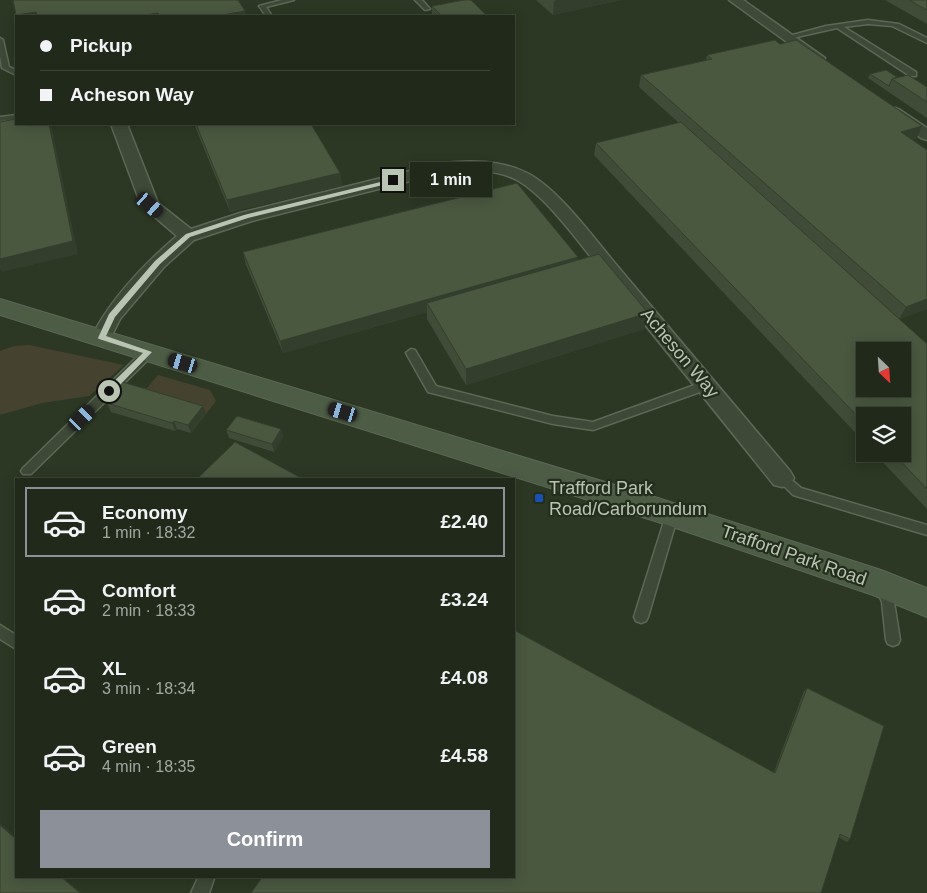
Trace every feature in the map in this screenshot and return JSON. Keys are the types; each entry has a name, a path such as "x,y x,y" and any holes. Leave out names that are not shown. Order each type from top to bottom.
{"street":[{"path":"735,0 789,41 833,69"},
{"path":"880,102 927,135"},
{"path":"119,125 150,205 188,236"},
{"name":"Acheson Way","path":"101,338 112,316 157,263 188,236 246,217 442,168 483,166 509,171 540,188 577,229 782,478"},
{"name":"Trafford Park Road","path":"2,310 149,352 672,514 881,584 927,603"}],"lane":[{"path":"268,15 262,6 291,0"},
{"path":"418,0 427,9"},
{"path":"789,41 864,22 893,24 927,41"},
{"path":"840,27 913,74"},
{"path":"0,40 2,63 6,68 15,72"},
{"path":"0,119 15,117"},
{"path":"27,471 149,352"},
{"path":"411,353 432,389 552,420 593,426 707,385"},
{"path":"782,478 797,492 927,530"},
{"path":"641,617 672,514"},
{"path":"881,584 888,602 893,640"},
{"path":"0,631 15,642"},
{"path":"199,893 205,885 207,878"}],"shaded area":[{"path":"29,345 124,365 89,396 42,403 0,415 0,351 14,346"},
{"path":"158,375 210,390 216,401 206,414 141,395"}],"building":[{"path":"13,0 238,0 245,11 223,15 159,15 158,13 145,15 37,15 36,12 16,15"},
{"path":"471,0 486,15 441,15 432,6"},
{"path":"909,0 927,0 927,10"},
{"path":"775,40 780,44 796,40 922,126 901,132 927,150 927,299 906,307 641,75 712,59 707,55"},
{"path":"886,70 897,77 892,79 889,86 870,74"},
{"path":"908,75 927,87 927,102 892,79"},
{"path":"15,119 15,125 49,125 73,241 0,259 0,122"},
{"path":"681,122 927,344 927,489 902,462 911,462 911,407 856,407 856,415 596,143"},
{"path":"196,125 312,125 340,173 227,200"},
{"path":"517,183 578,257 280,341 243,252"},
{"path":"599,254 648,313 466,369 427,303"},
{"path":"119,381 203,406 188,425 174,421 172,423 107,403 113,396 108,394"},
{"path":"237,416 281,429 272,444 226,430"},
{"path":"235,442 301,478 198,478"},
{"path":"515,631 775,773 807,688 884,726 850,839 840,834 821,893 251,893 262,878 515,878"},
{"path":"0,825 15,838 15,878 62,878 80,893 0,893"}],"place":[{"name":"Trafford Park Road/Carborundum","path":"539,498"}],"route":[{"path":"109,391 149,352 101,338 112,316 157,263 188,236 246,217 393,180"}]}
